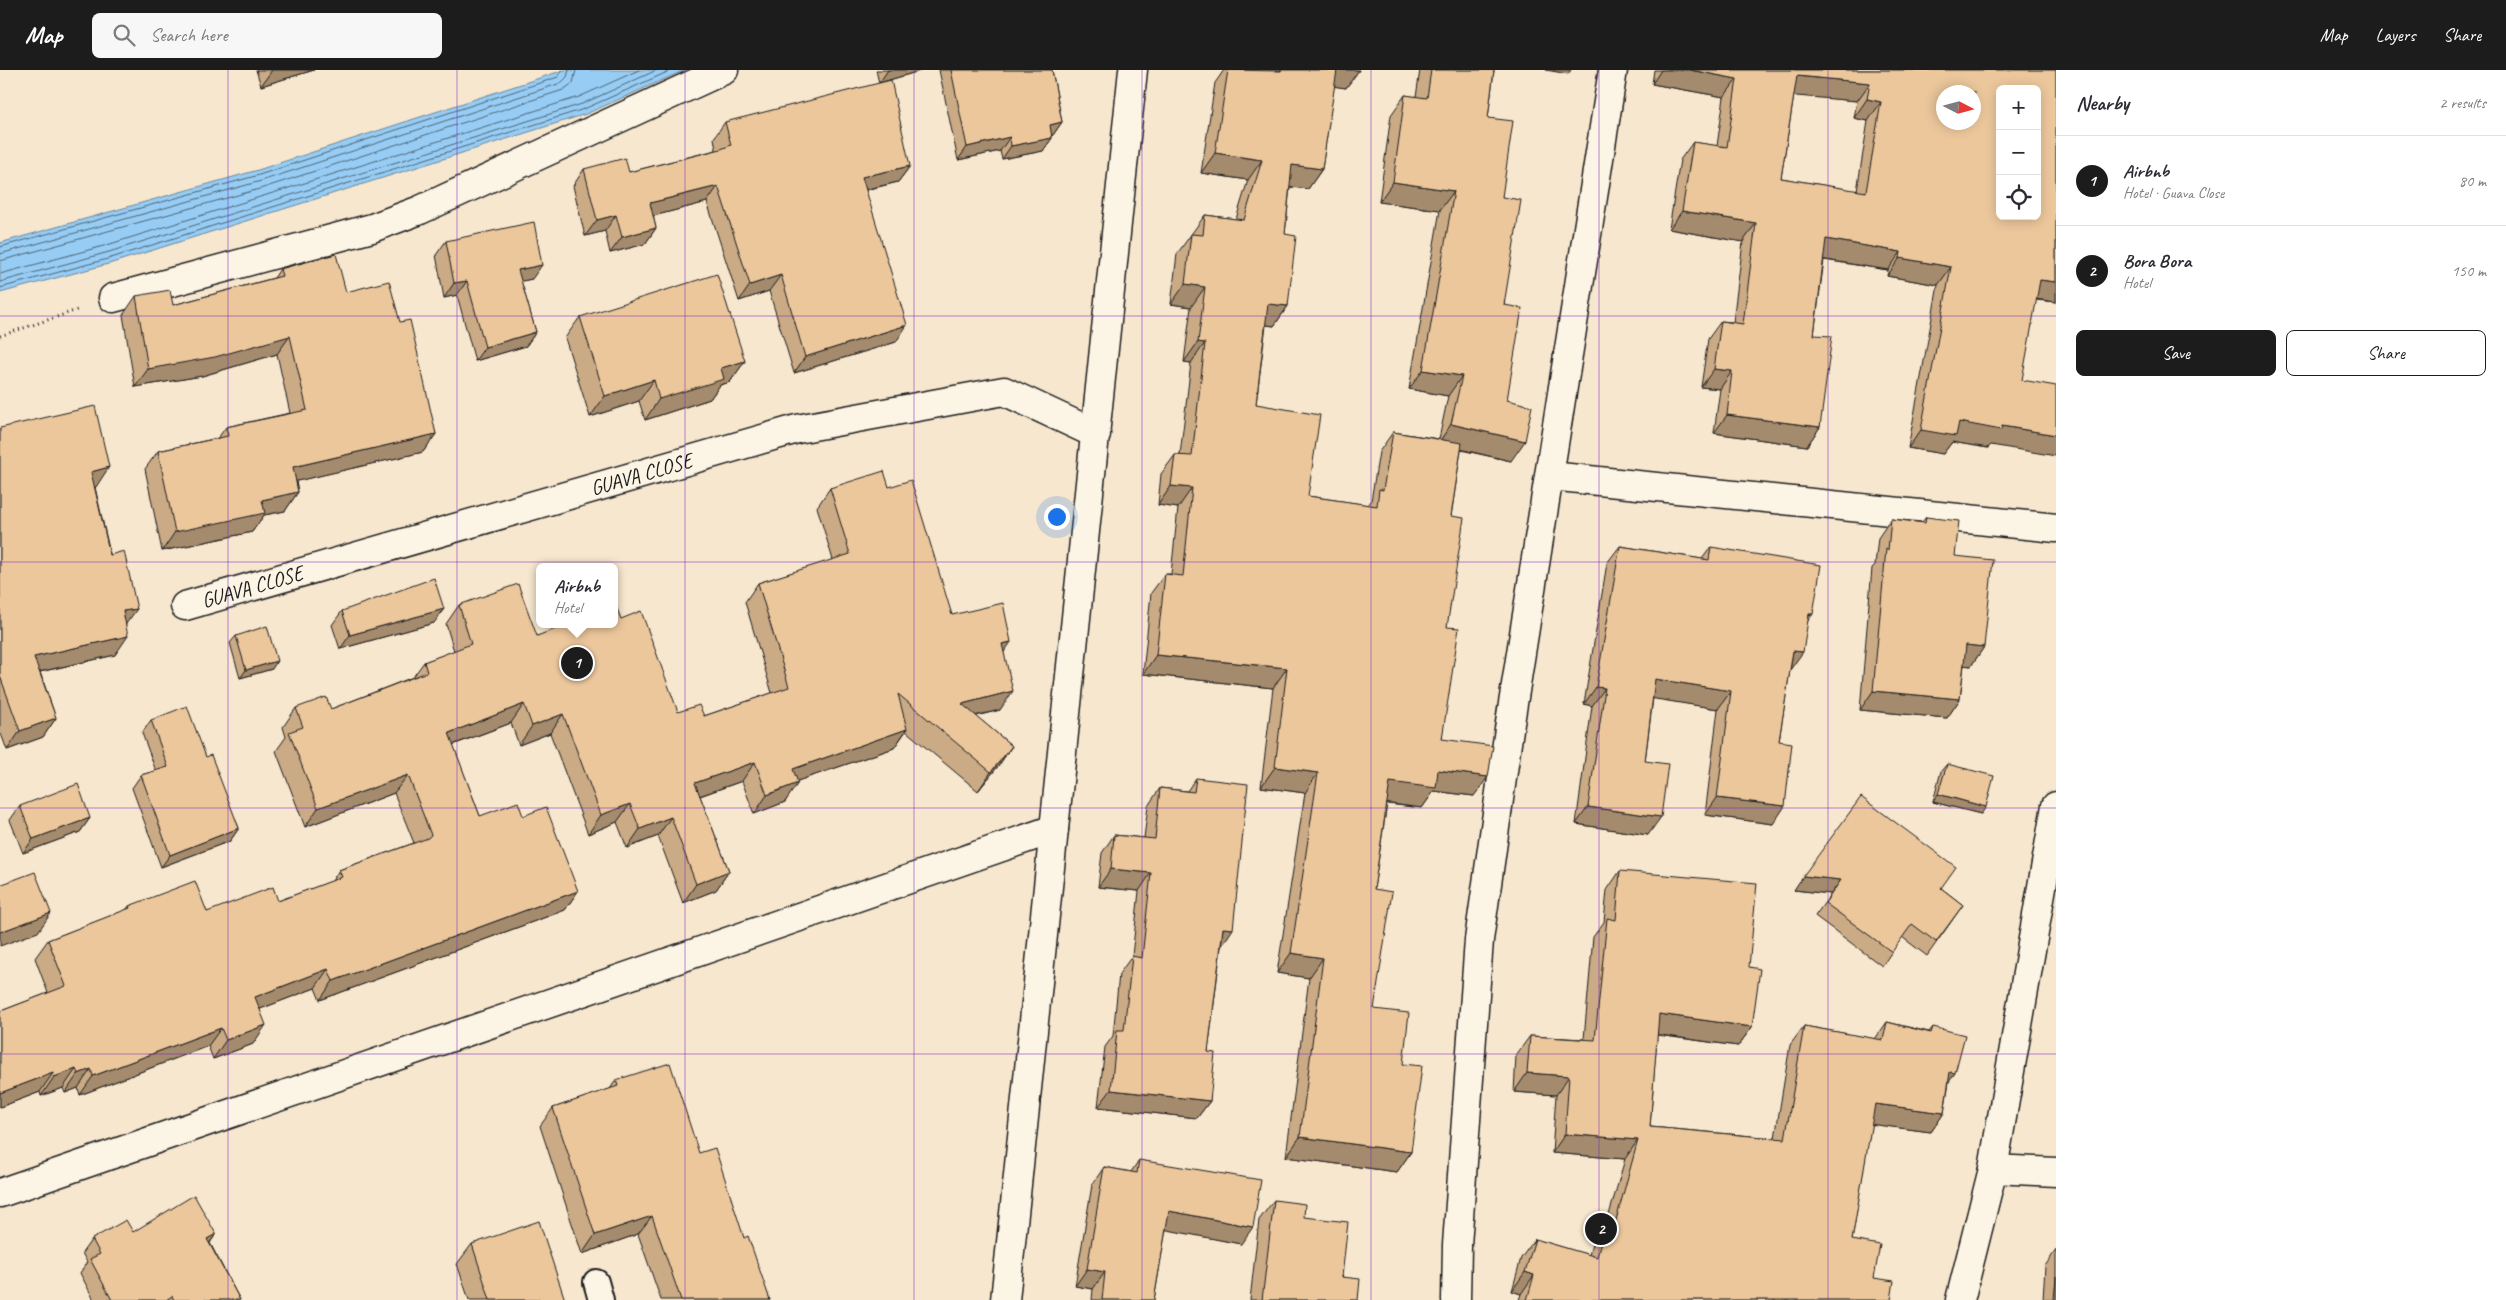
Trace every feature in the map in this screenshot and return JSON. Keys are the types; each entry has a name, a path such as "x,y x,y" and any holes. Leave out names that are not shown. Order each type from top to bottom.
{"street":[{"path":"113,298 372,228 420,210 724,70"},
{"path":"1005,1300 1133,70"},
{"path":"1456,1300 1457,1245 1479,940 1509,729 1613,70"},
{"name":"GUAVA CLOSE","path":"185,606 797,429 1004,391 1096,434"},
{"path":"1550,476 2056,528"},
{"path":"1960,1300 1993,1169 2056,806"},
{"path":"0,1193 1054,829"},
{"path":"1993,1169 2056,1172"}],"path":[{"path":"0,336 113,298"}],"water":[{"path":"564,70 685,70 586,114 112,263 0,293 0,243 258,170"}],"building":[{"path":"951,70 1052,70 1062,122 1050,125 1052,138 1011,146 1010,137 967,147"},
{"path":"1228,70 1337,70 1322,169 1292,165 1285,234 1296,236 1288,306 1268,304 1256,404 1320,415 1308,496 1377,506 1379,489 1383,490 1393,432 1462,443 1451,516 1464,518 1447,627 1459,628 1442,739 1493,746 1488,777 1438,770 1436,788 1390,782 1374,889 1392,892 1374,1009 1409,1013 1403,1064 1422,1066 1411,1152 1300,1137 1323,958 1291,953 1318,773 1275,767 1287,668 1156,655 1165,574 1183,576 1192,488 1171,486 1175,455 1192,456 1205,343 1198,342 1205,287 1185,284 1191,234 1203,235 1205,215 1244,220 1262,160 1215,153"},
{"path":"1431,70 1494,70 1488,118 1513,121 1502,197 1521,200 1504,305 1522,308 1507,400 1532,406 1525,441 1451,424 1462,376 1423,370 1454,191 1393,182 1405,95 1427,98"},
{"path":"1690,70 2056,70 2056,282 2040,280 2022,380 2056,386 2056,435 2002,426 2001,430 1959,422 1956,436 1921,430 1951,267 1900,258 1901,252 1826,239 1814,335 1832,336 1820,427 1727,415 1732,371 1714,369 1721,321 1743,324 1756,223 1682,211 1693,142 1727,147 1737,79","holes":["1797,76 1870,83 1867,99 1881,102 1866,192 1781,178"]},
{"path":"891,80 910,166 862,177 907,325 805,357 781,275 750,285 718,186 650,203 656,228 622,237 616,215 597,220 584,169 625,158 629,172 721,149 731,145 725,122"},
{"path":"534,222 542,265 518,270 536,332 485,347 467,281 454,283 446,241"},
{"path":"336,254 346,292 389,281 400,322 410,320 436,434 293,467 298,492 262,500 265,513 175,532 158,451 228,436 226,427 307,410 290,336 215,357 148,369 136,296 170,290 173,305 282,276 280,269"},
{"path":"717,274 745,361 721,368 724,379 659,399 654,380 605,396 580,317"},
{"path":"95,406 109,467 91,472 110,555 124,551 137,609 123,611 128,636 34,657 56,718 20,731 0,676 0,428"},
{"path":"884,471 889,487 911,480 952,615 1003,603 1011,642 1002,644 1013,691 962,704 1012,746 991,772 898,694 907,729 793,769 798,783 767,795 755,762 695,783 729,871 696,884 671,817 640,829 630,804 601,815 563,714 532,726 524,704 449,733 480,816 518,802 523,816 546,807 578,891 333,981 328,969 255,997 266,1025 226,1040 221,1028 93,1076 91,1069 78,1074 76,1069 54,1077 53,1073 0,1093 0,1008 1,1011 66,986 48,940 195,881 207,912 273,887 278,901 342,877 339,870 428,838 431,835 408,775 318,808 289,732 303,727 296,708 326,697 331,709 427,672 424,662 471,644 459,605 518,584 537,636 558,628 618,628 618,611 621,619 641,611 678,712 699,705 704,716 789,687 758,583 850,554 830,488"},
{"path":"1926,517 1959,521 1955,556 1993,560 1984,647 1966,645 1960,699 1873,691 1886,549 1888,550 1891,519 1925,523"},
{"path":"1620,546 1709,560 1711,547 1821,565 1813,614 1809,614 1803,652 1793,651 1779,741 1792,743 1785,806 1717,798 1731,691 1655,679 1645,761 1668,764 1661,817 1588,807 1605,688 1596,687"},
{"path":"434,578 444,609 350,635 342,611"},
{"path":"267,626 277,661 246,670 236,636"},
{"path":"187,706 206,757 211,755 239,828 170,855 141,775 168,767 151,720"},
{"path":"1947,764 1994,776 1986,807 1938,794"},
{"path":"1196,778 1248,784 1233,929 1223,928 1208,1052 1215,1053 1210,1101 1111,1090 1117,1030 1124,1030 1132,956 1142,958 1151,873 1111,869 1114,835 1155,839 1160,788 1194,792"},
{"path":"78,784 90,818 33,839 20,806"},
{"path":"1861,797 1956,867 1941,888 1963,905 1936,942 1912,924 1892,952 1825,903 1841,880 1803,876"},
{"path":"1620,871 1757,883 1749,967 1760,969 1752,1027 1659,1014 1650,1127 1785,1139 1804,1026 1883,1040 1887,1022 1931,1033 1933,1027 1965,1035 1955,1073 1950,1072 1944,1113 1875,1104 1852,1240 1880,1245 1874,1278 1894,1281 1891,1300 1527,1300 1534,1275 1525,1272 1535,1239 1597,1257 1606,1222 1615,1224 1638,1140 1565,1134 1569,1076 1527,1073 1530,1036 1595,1040 1607,918 1616,920"},
{"path":"35,872 51,913 0,932 0,885"},
{"path":"670,1063 699,1153 715,1148 744,1238 748,1236 770,1300 681,1300 652,1216 595,1235 553,1108 618,1086 616,1080"},
{"path":"1139,1160 1261,1180 1253,1227 1169,1211 1154,1300 1102,1300 1105,1272 1087,1269 1104,1167 1137,1173"},
{"path":"194,1195 216,1234 207,1239 240,1300 174,1300 172,1296 166,1300 112,1300 90,1259 100,1254 92,1239 126,1220 133,1232"},
{"path":"1274,1200 1305,1204 1304,1217 1348,1222 1342,1277 1360,1279 1358,1300 1262,1300"},
{"path":"539,1221 565,1300 490,1300 472,1244"},
{"path":"2056,1276 2056,1300 2054,1300"}],"place":[{"name":"Airbnb","path":"577,663"},
{"name":"Bora Bora","path":"1601,1229"}]}
